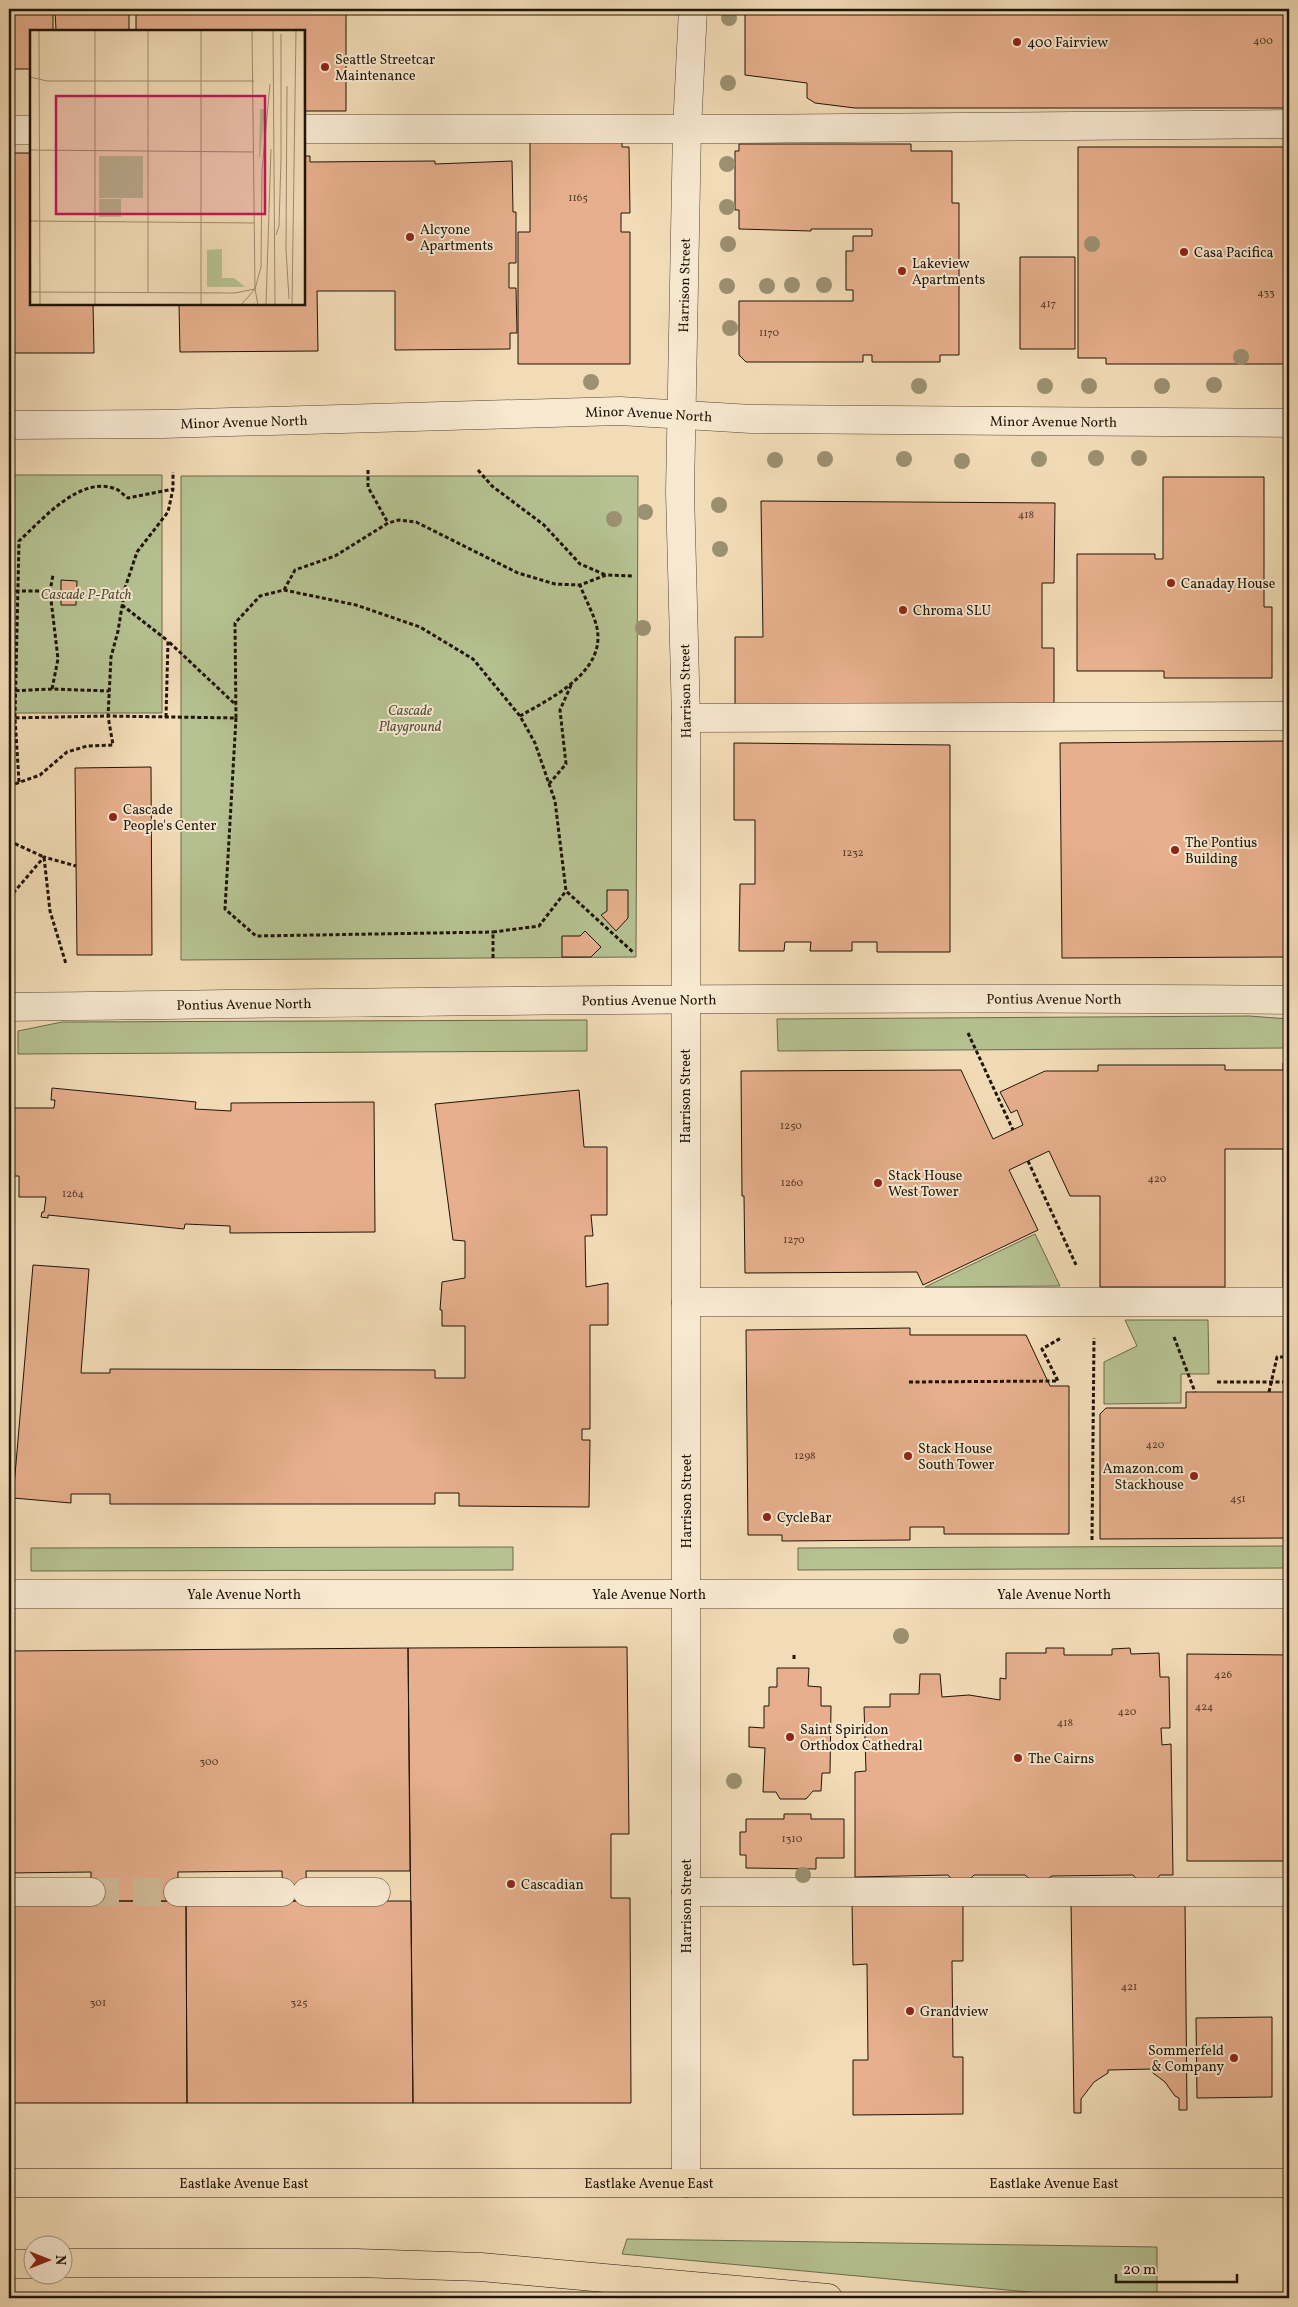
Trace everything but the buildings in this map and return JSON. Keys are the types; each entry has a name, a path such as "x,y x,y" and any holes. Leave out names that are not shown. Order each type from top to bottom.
{"main road":[{"name":"Eastlake Avenue East","path":"9,2183 1289,2183"},
{"path":"72,2264 356,2263 481,2267 828,2298"},
{"path":"9,2264 22,2264"}],"street":[{"name":"Harrison Street","path":"686,2183 686,718 680,492 687,129 693,9"},
{"path":"305,129 687,129 1289,124"},
{"path":"9,130 30,130"},
{"name":"Minor Avenue North","path":"9,425 163,424 620,411 750,419 1289,423"},
{"path":"686,718 1289,716"},
{"name":"Pontius Avenue North","path":"9,1007 1021,997 1289,1000"},
{"path":"686,1302 1289,1302"},
{"name":"Yale Avenue North","path":"9,1594 1289,1594"},
{"path":"9,1892 91,1892"},
{"path":"178,1892 376,1892"},
{"path":"686,1892 1289,1892"}],"path":[{"path":"368,470 368,487 388,523"},
{"path":"478,470 492,486 544,525 580,564 606,575 632,576"},
{"path":"9,786 40,775 66,752 88,746 113,745 108,716 111,657 125,588 137,552 168,512 173,489 173,472"},
{"path":"19,782 15,718 19,541 69,496 89,486 116,489 128,498 173,489"},
{"path":"284,590 295,570 335,556 388,523 399,520 416,522 518,573 555,584 580,584 606,575"},
{"path":"52,689 58,658 50,591 53,575"},
{"path":"520,716 572,683 595,658 597,629 580,584"},
{"path":"566,891 538,926 493,932 256,936 225,909 236,718 235,623 260,596 284,590 356,605 420,626 473,659 520,716 535,742 555,801 566,891 634,953"},
{"path":"9,591 50,591"},
{"path":"122,605 168,641 236,705"},
{"path":"166,717 168,641"},
{"path":"549,784 566,764 560,710 572,683"},
{"path":"9,691 52,689 109,691"},
{"path":"9,718 108,716 236,718"},
{"path":"9,841 44,857 76,866"},
{"path":"9,898 44,857"},
{"path":"44,857 50,911 66,964"},
{"path":"493,932 493,958"},
{"path":"975,1050 1013,1130"},
{"path":"1028,1161 1081,1275"},
{"path":"1161,1302 1195,1392"},
{"path":"1092,1540 1094,1329"},
{"path":"909,1382 1058,1381 1042,1349 1057,1340"},
{"path":"1269,1392 1277,1357 1287,1357"},
{"path":"1217,1382 1289,1382"},
{"path":"794,1655 794,1660"}],"green space":[{"name":"Cascade P-Patch","path":"9,475 162,475 162,713 9,713"},
{"name":"Cascade Playground","path":"181,476 638,476 636,957 181,960"},
{"path":"1249,1016 1289,1019 1289,1048 778,1051 777,1019"},
{"path":"587,1020 587,1051 18,1054 18,1031 62,1022"},
{"path":"1035,1234 1060,1286 925,1287"},
{"path":"1125,1320 1208,1320 1209,1374 1181,1374 1181,1403 1104,1404 1104,1362 1137,1346"},
{"path":"1289,1546 1289,1568 798,1570 798,1548"},
{"path":"513,1547 513,1570 31,1571 31,1548"},
{"path":"627,2239 1157,2247 1157,2298 1093,2298 622,2254"}],"tunnel":[{"path":"91,1892 178,1892"}],"place":[{"name":"400 Fairview","path":"1017,42"},
{"name":"Seattle Streetcar Maintenance","path":"325,67"},
{"name":"Alcyone Apartments","path":"410,237"},
{"name":"Casa Pacifica","path":"1184,252"},
{"name":"Lakeview Apartments","path":"902,271"},
{"name":"Canaday House","path":"1171,583"},
{"name":"Chroma SLU","path":"903,610"},
{"name":"Cascade People's Center","path":"113,817"},
{"name":"The Pontius Building","path":"1175,850"},
{"name":"Stack House West Tower","path":"878,1183"},
{"name":"Stack House South Tower","path":"908,1456"},
{"name":"Amazon.com Stackhouse","path":"1194,1476"},
{"name":"CycleBar","path":"767,1517"},
{"name":"Saint Spiridon Orthodox Cathedral","path":"790,1737"},
{"name":"The Cairns","path":"1018,1758"},
{"name":"Cascadian","path":"511,1884"},
{"name":"Grandview","path":"910,2011"},
{"name":"Sommerfeld & Company","path":"1234,2058"}]}
